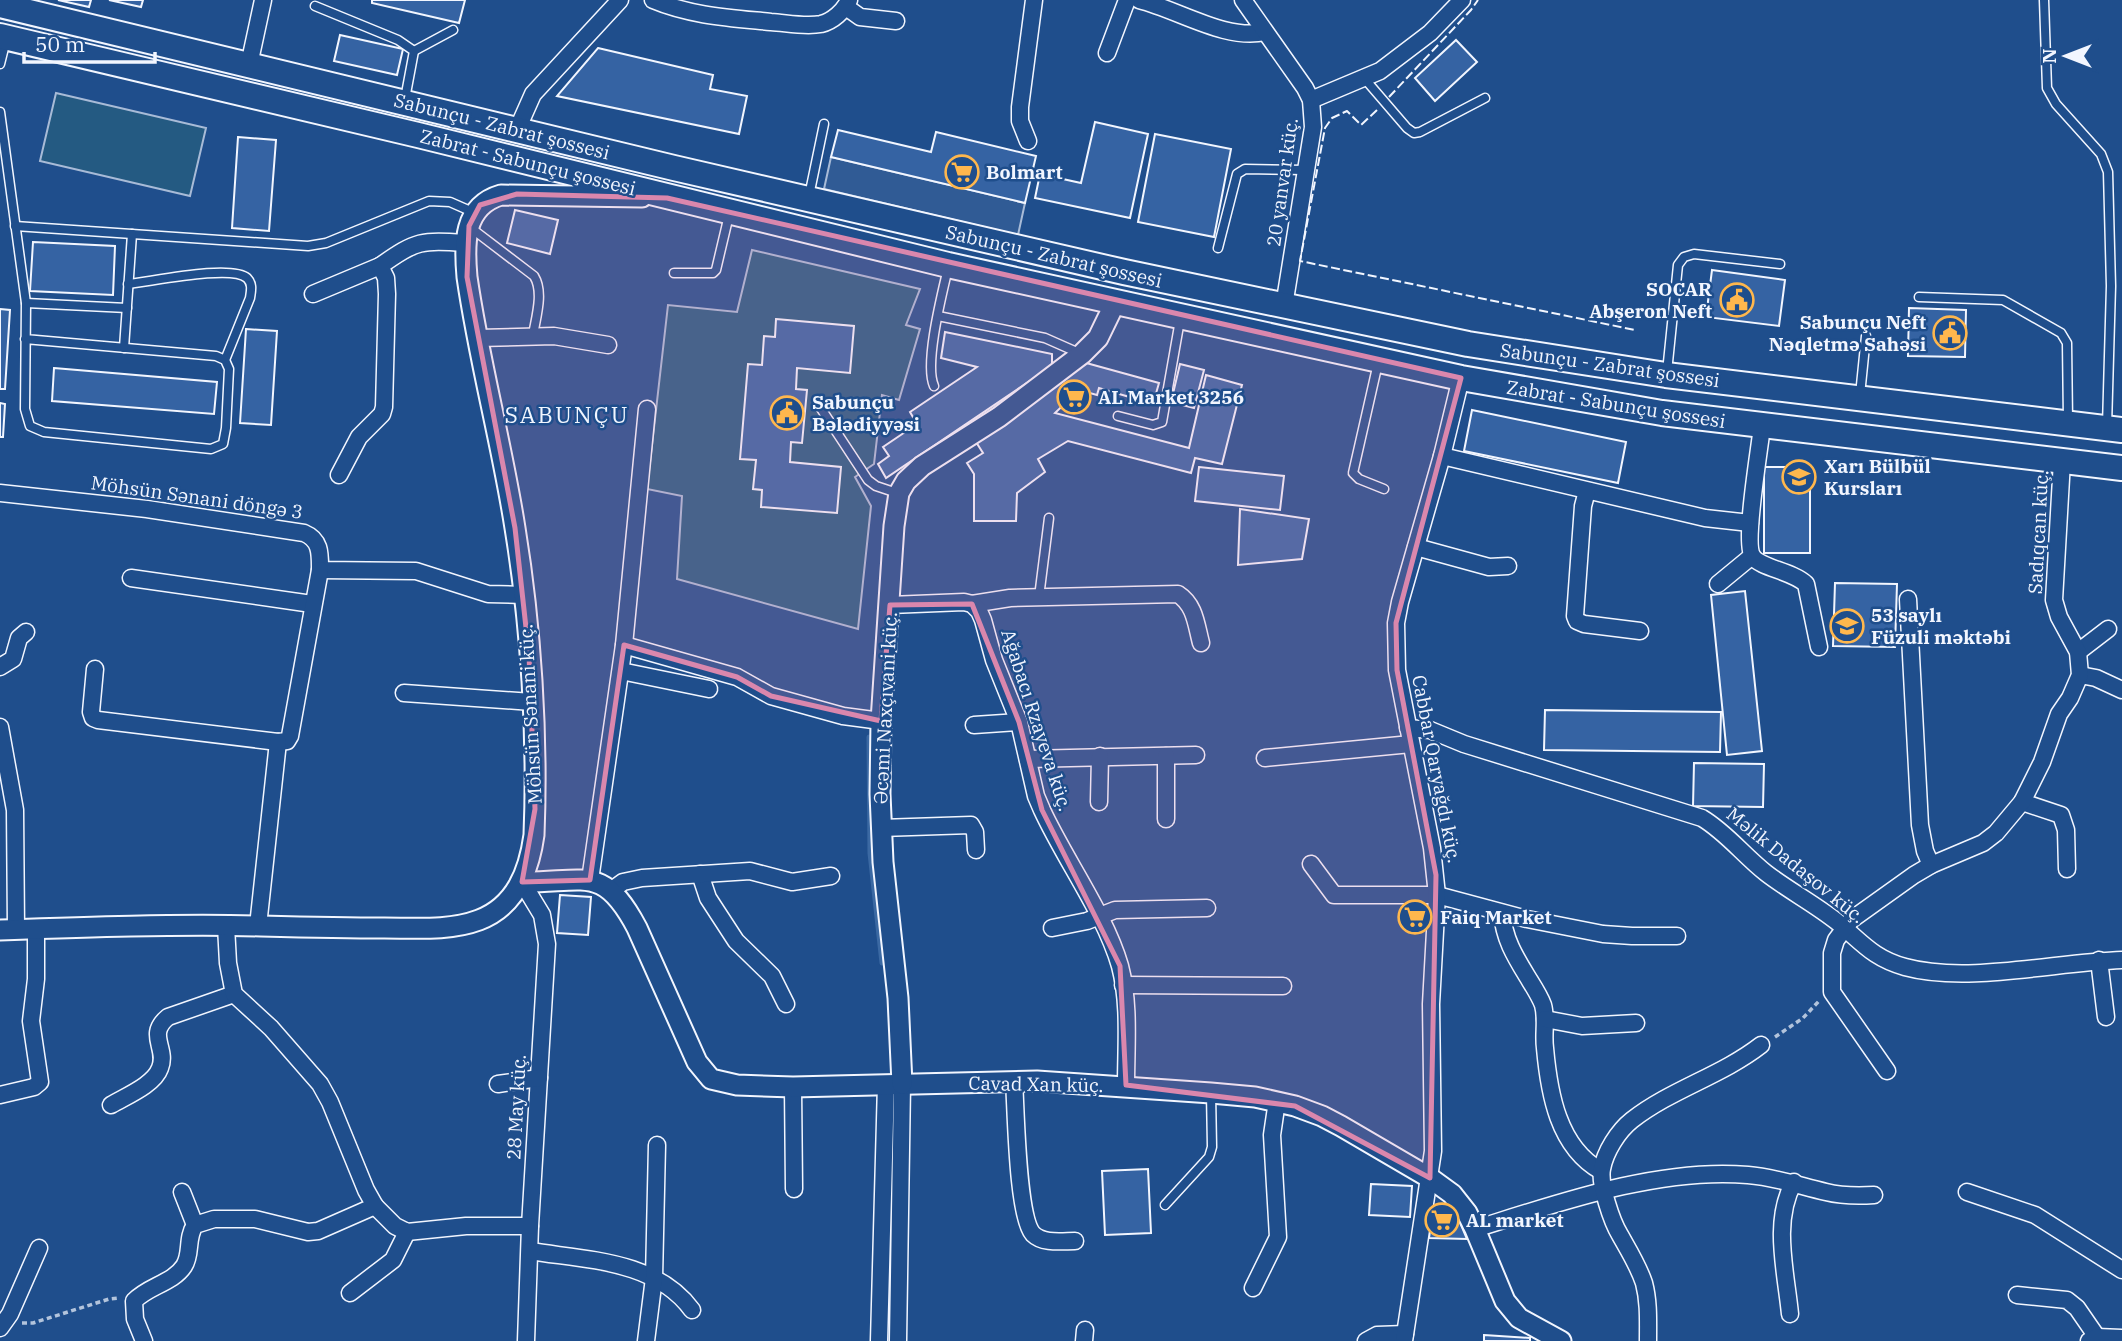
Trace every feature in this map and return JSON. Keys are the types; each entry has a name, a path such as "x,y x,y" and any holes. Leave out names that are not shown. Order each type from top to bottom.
{"main road":[{"name":"Sabunçu - Zabrat şossesi","path":"0,5 517,130 1124,272 1468,344 1666,375 2115,430"},
{"name":"Zabrat - Sabunçu şossesi","path":"4,36 948,265 1461,378 1622,407 2122,468"},
{"path":"1115,303 1124,272"}],"street":[{"path":"249,65 263,0"},
{"path":"517,130 533,93 621,0"},
{"path":"653,0 676,9 710,16 794,24 821,24 833,19 847,4 860,18 896,21"},
{"path":"1028,141 1020,121 1020,107 1034,0"},
{"path":"1107,53 1127,0"},
{"path":"1139,0 1174,10 1228,32 1253,35 1265,32"},
{"name":"20 yanvar küç.","path":"1243,0 1298,76 1311,100 1313,127 1284,306"},
{"path":"1311,100 1380,71 1430,33 1462,0"},
{"path":"313,294 380,267 400,252 420,242 470,227 480,205 491,198 517,194 667,198"},
{"name":"Möhsün Sənani küç.","path":"8,929 226,926 400,928 458,925 480,920 495,912 509,900 522,882 531,856 534,822 532,702 524,596 515,528 467,277 470,227"},
{"path":"339,475 359,437 378,419 384,407 387,294 386,278 380,267"},
{"path":"899,493 906,481 922,466 999,417 1082,354 1098,338 1115,303"},
{"path":"478,338 554,336 608,345"},
{"name":"Cabbar Qaryağdı küç.","path":"1404,1337 1430,1178 1434,1132 1431,1004 1437,895 1433,848 1397,670 1396,624 1461,378"},
{"path":"590,880 621,671 646,409"},
{"path":"1762,426 1750,523 1749,544 1752,556 1759,562 1799,577 1806,584 1819,647"},
{"path":"1442,456 1704,518 1750,523"},
{"name":"Sadıqcan küç.","path":"2062,461 2054,600 2059,617 2078,652 2080,675"},
{"path":"1587,491 1583,506 1575,616 1577,621 1584,624 1640,631"},
{"name":"Əcəmi Naxçıvani küç.","path":"898,1341 894,1084 898,998 881,828 881,721 894,526 899,493"},
{"name":"Möhsün Sənani döngə 3","path":"0,494 147,509 304,533 313,536 318,543 320,570"},
{"path":"1416,547 1489,568 1508,566"},
{"path":"1718,584 1752,556"},
{"path":"95,669 91,712 93,718 98,720 287,741 320,570 416,571 488,594 524,596"},
{"path":"131,578 313,604"},
{"path":"890,605 953,601 972,604 987,600 1039,597 1178,594 1187,600 1194,612 1201,643"},
{"path":"1908,599 1920,825 1924,851 1931,865"},
{"name":"Ağabacı Rzayeva küç.","path":"972,604 983,620 994,660 1019,722 1042,810 1114,951 1124,985 1126,1085"},
{"path":"2078,652 2108,629"},
{"path":"0,667 13,659 19,638 26,632"},
{"path":"624,645 737,677 771,696 843,716 881,721"},
{"path":"621,671 709,689"},
{"path":"1887,1071 1832,987 1832,953 1844,927 1931,865 1983,843 1996,833 2022,802 2042,762 2059,714 2080,675 2096,678 2122,690"},
{"path":"404,693 532,702"},
{"path":"974,725 1019,722"},
{"path":"0,727 15,810 8,929"},
{"name":"Məlik Dadaşov küç.","path":"1408,728 1430,730 1464,744 1702,818 1732,839 1768,874 1844,927 1866,950 1906,968 1974,973 2122,960"},
{"path":"258,926 278,742"},
{"path":"1265,758 1411,744"},
{"path":"1166,755 1166,819"},
{"path":"1028,759 1196,755"},
{"path":"1099,802 1100,756"},
{"path":"2022,802 2061,815 2066,830 2067,869"},
{"path":"881,828 971,825 975,832 976,850"},
{"path":"1311,864 1334,895 1437,895 1502,913 1603,934 1677,936"},
{"path":"522,882 590,880 612,890 630,879 700,874 750,871 792,882 831,876"},
{"path":"700,874 708,898 736,941 772,976 786,1004"},
{"name":"28 May küç.","path":"522,882 542,915 546,936 526,1341"},
{"name":"Cavad Xan küç.","path":"612,890 637,928 697,1062 704,1072 722,1083 793,1087 1014,1081 1126,1085 1277,1101 1322,1116 1430,1178 1460,1203 1475,1228 1511,1310 1533,1327 1561,1341"},
{"path":"1052,928 1126,909 1207,908"},
{"path":"1502,913 1503,930 1509,947 1538,995 1545,1019 1545,1047 1552,1094 1560,1123 1576,1151 1601,1171"},
{"path":"226,926 228,963 234,994 271,1028 320,1084 366,1190 375,1206 395,1226 407,1232 466,1226 530,1226"},
{"path":"0,1094 34,1087 40,1082 31,1020 36,979 36,929"},
{"path":"2099,960 2105,1017"},
{"path":"1124,985 1283,986"},
{"path":"111,1105 152,1080 160,1070 162,1059 157,1033 160,1024 169,1017 234,994"},
{"path":"1545,1019 1582,1026 1636,1023"},
{"path":"1648,1341 1648,1308 1644,1285 1634,1259 1611,1218 1601,1171 1618,1135 1633,1119 1689,1085 1744,1059 1761,1045"},
{"path":"498,1084 539,1078"},
{"path":"1014,1081 1022,1187 1028,1226 1034,1236 1047,1241 1075,1241"},
{"path":"879,1341 894,1084"},
{"path":"793,1087 794,1189"},
{"path":"1253,1288 1278,1237 1272,1135 1277,1101"},
{"path":"646,1341 654,1278 657,1145"},
{"path":"1475,1228 1570,1199 1684,1176 1749,1175 1794,1182 1826,1192 1851,1196 1874,1195"},
{"path":"1790,1314 1783,1249 1783,1217 1786,1196 1794,1182"},
{"path":"182,1192 195,1225"},
{"path":"1967,1192 2035,1215 2122,1270"},
{"path":"144,1341 135,1319 134,1301 141,1293 176,1275 184,1266 188,1238 195,1225 214,1219 255,1219 308,1232 318,1231 375,1206"},
{"path":"350,1293 393,1260 407,1232"},
{"path":"0,1328 10,1314 39,1248"},
{"path":"530,1251 616,1264 654,1278 676,1291 692,1310"},
{"path":"2017,1295 2067,1300 2077,1308 2093,1339 2111,1336 2122,1338"},
{"path":"1366,1341 1377,1335 1404,1337"}],"lane":[{"path":"2043,0 2047,88 2056,104 2101,154 2108,172 2115,430"},
{"path":"315,6 398,40 414,51"},
{"path":"414,51 453,30"},
{"path":"0,64 4,36"},
{"path":"404,102 414,51"},
{"path":"1364,78 1413,133 1420,132 1485,98"},
{"path":"0,111 26,303 25,339 25,409 30,426 44,432 211,449 223,444 229,369 225,360 216,356 25,339"},
{"path":"809,199 824,124"},
{"path":"1218,248 1237,174 1245,169 1307,170"},
{"path":"15,226 308,246 326,243 429,201 450,202 470,227 534,276 540,290 533,335"},
{"path":"674,273 713,273 716,270 730,212"},
{"path":"124,348 132,234"},
{"path":"1666,375 1678,265 1684,257 1694,254 1780,264"},
{"path":"934,386 930,374 937,316 948,265"},
{"path":"128,284 188,274 241,274 249,280 252,289 250,299 225,360"},
{"path":"1919,297 2003,300 2061,333 2067,343 2068,424"},
{"path":"26,303 127,309"},
{"path":"937,316 1045,338 1082,354"},
{"path":"1118,416 1153,425 1162,422 1167,408 1180,317"},
{"path":"1859,398 1866,337"},
{"path":"1379,360 1353,473 1359,480 1384,489"},
{"path":"820,407 868,480 876,486 899,493"},
{"path":"1039,597 1049,518"},
{"path":"1165,1205 1209,1157 1212,1147 1211,1093"}],"path":[{"path":"1761,1045 1804,1018 1832,987"},
{"path":"10,1314 23,1324 108,1299 134,1301"}],"highlighted area":[{"path":"517,194 667,198 1461,378 1396,623 1397,670 1436,875 1430,1178 1295,1106 1126,1085 1120,966 1042,810 1019,722 972,604 890,605 881,721 771,696 737,677 624,645 590,880 522,882 535,809 529,655 515,528 467,277 469,226 480,205"}],"shaded area":[{"path":"56,93 206,128 190,196 40,161"},
{"path":"831,157 1025,203 1018,235 824,189"},
{"path":"752,250 920,289 906,325 920,329 899,400 882,395 874,464 855,477 871,506 858,629 677,579 682,496 647,489 668,305 737,312"}],"building":[{"path":"58,0 91,0 89,7"},
{"path":"109,0 143,0 141,7"},
{"path":"372,0 465,0 459,23 372,3"},
{"path":"340,35 403,49 397,75 334,61"},
{"path":"1456,40 1477,62 1435,101 1415,78"},
{"path":"598,48 713,75 710,89 747,96 739,134 557,96"},
{"path":"1095,122 1148,134 1130,218 1035,198 1040,174 1081,183"},
{"path":"838,130 931,152 936,132 1036,156 1025,203 831,157"},
{"path":"1155,134 1231,149 1214,237 1138,222"},
{"path":"238,137 276,140 269,231 232,228"},
{"path":"515,210 558,220 550,254 507,243"},
{"path":"33,242 115,246 113,295 30,291"},
{"path":"1712,270 1785,280 1779,326 1706,317"},
{"path":"1909,308 1966,310 1965,357 1908,356"},
{"path":"0,309 10,310 5,389 0,389"},
{"path":"776,319 854,326 850,373 797,368 796,389 807,390 802,443 791,442 790,462 841,467 837,513 761,507 762,490 753,489 756,460 740,459 748,364 762,365 764,336 775,337"},
{"path":"246,329 277,331 271,425 240,423"},
{"path":"945,332 1052,354 1052,366 886,478 878,464 889,456 883,447 917,424 910,412 977,367 941,358"},
{"path":"1079,361 1159,383 1153,404 1099,388 1097,395 1079,390 1055,413 1189,448 1206,375 1242,385 1222,464 1195,458 1191,473 1068,441 1038,459 1045,472 1017,493 1016,521 974,521 974,474 967,463 983,453 976,442"},
{"path":"1180,364 1204,370 1194,408 1171,402"},
{"path":"54,368 217,382 214,414 52,401"},
{"path":"0,403 5,404 3,437 0,437"},
{"path":"1472,410 1626,442 1618,483 1464,451"},
{"path":"1199,467 1284,476 1280,510 1195,501"},
{"path":"1764,467 1810,467 1810,553 1764,553"},
{"path":"1240,509 1309,519 1302,559 1238,565"},
{"path":"1835,583 1897,584 1895,647 1833,646"},
{"path":"1745,591 1762,751 1727,755 1711,595"},
{"path":"1545,710 1721,712 1720,752 1544,750"},
{"path":"1694,763 1764,764 1763,807 1693,806"},
{"path":"560,895 591,897 588,935 557,933"},
{"path":"1148,1169 1151,1233 1105,1235 1102,1171"},
{"path":"1371,1184 1412,1186 1410,1217 1369,1215"},
{"path":"1433,1208 1454,1208 1467,1239 1429,1238"},
{"path":"1484,1335 1530,1338 1530,1341 1484,1341"}],"waterway":[{"path":"869,737 870,853 882,963"},
{"path":"888,1341 893,1145"}],"fence":[{"path":"1389,97 1478,0"},
{"path":"1377,110 1361,125 1347,111 1332,118 1325,128 1300,261 1635,330"}],"place":[{"name":"Bolmart","path":"962,172"},
{"name":"SOCAR Abşeron Neft","path":"1737,300"},
{"name":"Sabunçu Neft Nəqletmə Sahəsi","path":"1950,333"},
{"name":"AL Market 3256","path":"1074,397"},
{"name":"Sabunçu Bələdiyyəsi","path":"787,413"},
{"name":"Xarı Bülbül Kursları","path":"1799,477"},
{"name":"53 saylı Füzuli məktəbi","path":"1847,626"},
{"name":"Faiq Market","path":"1415,917"},
{"name":"AL market","path":"1442,1220"}],"district":[{"name":"SABUNÇU","path":"567,415"}]}
